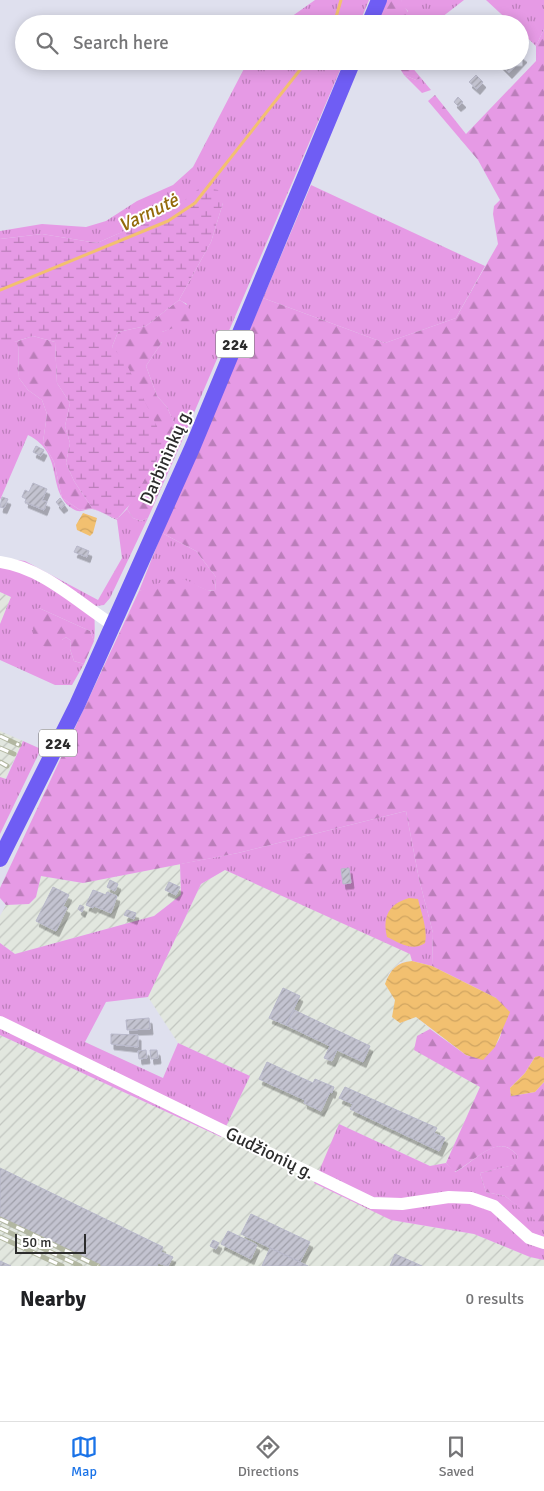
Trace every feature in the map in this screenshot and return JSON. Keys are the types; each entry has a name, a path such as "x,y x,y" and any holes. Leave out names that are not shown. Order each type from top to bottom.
{"main road":[{"path":"373,15 379,0"},
{"name":"Darbininkų g.","path":"0,859 5,836 73,713 193,446 349,70"}],"street":[{"path":"0,562 16,564 33,570 113,625"},
{"name":"Gudžionių g.","path":"0,1022 372,1203 402,1204 449,1196 471,1198 494,1206 529,1238 544,1243"}],"shaded area":[{"path":"0,592 11,597 0,624"},
{"path":"0,731 23,741 5,779 0,777"},
{"path":"180,864 181,895 154,916 15,954 0,943 0,916 6,905 29,904 36,897 41,876 83,883"},
{"path":"225,870 411,954 412,961 400,962 389,973 385,984 395,1000 393,1017 400,1023 416,1017 430,1029 417,1036 415,1050 480,1087 446,1163 430,1166 339,1124 391,1220 474,1234 530,1257 544,1260 544,1266 0,1266 0,1035 221,1137 250,1076 178,1043 148,997 201,884"}],"green space":[{"path":"315,0 369,0 363,15 294,15"},
{"path":"385,0 401,0 409,15 379,15"},
{"path":"401,0 464,0 445,15 406,15 408,11 402,5"},
{"path":"486,0 544,0 544,29 536,46 529,39 529,15 502,15"},
{"path":"544,29 544,1058 535,1057 525,1073 510,1088 511,1096 535,1092 544,1082 544,1222 541,1225 505,1196 486,1192 480,1173 513,1165 518,1157 511,1149 503,1146 495,1147 454,1172 446,1163 480,1087 414,1050 417,1036 430,1029 466,1055 483,1059 497,1044 502,1031 502,1025 496,998 432,966 433,933 419,879 406,811 238,853 83,883 41,876 36,897 29,904 6,905 0,898 0,888 139,591 167,580 179,579 189,581 207,590 215,591 216,577 196,551 162,533 263,298 385,343 456,318 498,244 493,214 494,206 500,200 478,160 428,101 435,95 466,134 529,70 536,61 536,46"},
{"path":"243,70 340,70 182,441 167,407 157,396 146,366 162,342 162,332 174,327 187,304 179,300 211,242 223,203 187,199 175,209 97,243 42,234 0,239 0,231 42,224 86,227 106,221 137,201 173,185 193,167"},
{"path":"401,70 414,70 421,78 416,80 404,75"},
{"path":"404,75 416,80 421,78 431,90 422,93"},
{"path":"311,185 485,266 456,318 385,343 263,298"},
{"path":"202,186 218,190 223,203 211,242 179,300 146,326 118,332 112,347 125,361 167,447 150,469 133,501 117,519 92,508 74,481 66,463 70,443 65,426 70,403 57,383 55,342 33,336 5,345 0,344 0,239 42,234 97,243 174,209"},
{"path":"179,300 186,304 189,309 190,322 162,332 162,342 146,366 157,396 167,407 182,441 148,518 141,521 133,518 127,509 150,469 167,447 112,347 118,332 146,326"},
{"path":"33,336 55,342 57,383 70,403 65,426 70,443 66,463 74,481 92,508 80,510 62,498 54,462 43,442 47,414 42,400 28,390 19,378 18,341"},
{"path":"18,341 19,378 28,390 42,400 47,414 43,442 54,462 62,496 56,483 52,462 47,452 40,443 28,435 0,500 0,344"},
{"path":"63,499 80,510 92,508 117,519 127,509 133,518 141,521 148,518 110,598 104,605 96,606 94,641 90,631 39,608 62,640 66,637 71,641 70,649 74,661 84,664 72,685 55,685 0,660 0,624 11,597 0,592 0,558 25,561 98,600 122,558 117,520 92,509 80,511 73,509"},
{"path":"162,533 196,551 216,577 215,591 206,590 184,580 139,591"},
{"path":"39,608 90,631 94,641 84,664 74,661 70,649 71,641 66,637 62,640 61,650 46,647 36,639 33,618 34,610"},
{"path":"23,741 41,749 0,834 0,777 6,779"},
{"path":"406,811 419,879 433,933 432,966 412,961 410,954 225,870 201,884 148,997 106,1002 85,1042 163,1078 178,1043 250,1076 221,1137 0,1035 0,943 15,954 154,916 181,895 180,864 238,853"},
{"path":"321,851 334,877 335,893 327,894 318,876 313,876 314,884 310,889 286,876 283,868 290,857"},
{"path":"339,1124 430,1166 446,1163 455,1172 494,1147 503,1146 511,1149 518,1157 514,1165 480,1173 486,1192 505,1196 541,1224 544,1222 544,1260 530,1257 474,1234 391,1220 314,1183"}],"water":[{"path":"83,513 97,518 93,533 90,536 77,530 76,525"},
{"path":"409,898 418,899 425,927 425,943 415,947 406,946 387,937 386,930 386,917 392,907"},
{"path":"412,961 432,966 496,998 510,1012 495,1047 483,1060 466,1055 416,1017 400,1023 392,1017 395,1000 385,984 389,975 398,965"},
{"path":"535,1057 544,1058 544,1082 535,1092 511,1096 510,1088 525,1073"}],"building":[{"path":"476,75 483,82 477,89 469,82"},
{"path":"458,97 463,102 458,106 454,102"},
{"path":"36,446 44,450 41,456 33,452"},
{"path":"33,483 47,489 42,500 47,502 44,510 25,502 26,499 22,497 25,490 29,492"},
{"path":"2,497 8,499 4,508 0,507"},
{"path":"60,498 65,505 61,508 56,502"},
{"path":"77,546 89,551 87,557 74,552"},
{"path":"349,868 351,883 343,884 341,869"},
{"path":"110,880 118,884 115,891 107,887"},
{"path":"169,882 180,887 176,895 165,890"},
{"path":"53,887 69,895 63,906 67,908 56,931 36,921"},
{"path":"93,890 106,895 107,892 117,896 111,913 86,905"},
{"path":"80,905 84,907 82,912 78,909"},
{"path":"127,910 136,913 134,919 124,915"},
{"path":"283,988 300,996 286,1025 269,1018"},
{"path":"294,1010 370,1046 363,1062 337,1050 332,1061 324,1058 330,1046 286,1025"},
{"path":"149,1018 150,1029 127,1030 126,1020"},
{"path":"111,1034 138,1035 138,1047 111,1044"},
{"path":"146,1050 147,1058 139,1059 138,1051"},
{"path":"150,1050 157,1050 158,1058 151,1059"},
{"path":"267,1062 313,1083 315,1079 334,1087 321,1111 304,1103 305,1100 259,1079"},
{"path":"345,1087 437,1128 434,1133 445,1138 439,1151 350,1109 353,1104 339,1098"},
{"path":"0,1168 163,1247 161,1252 173,1257 168,1266 158,1263 157,1266 102,1266 0,1217"},
{"path":"251,1214 310,1242 300,1262 241,1234"},
{"path":"228,1231 257,1245 251,1259 221,1244"},
{"path":"213,1240 219,1243 216,1249 210,1246"},
{"path":"270,1248 308,1266 262,1266"},
{"path":"395,1254 422,1266 390,1266"},
{"path":"0,1261 11,1266 0,1266"}],"waterway":[{"name":"Varnutė","path":"337,15 341,0"},
{"name":"Varnutė","path":"0,290 168,221 195,203 300,70"}],"railway":[{"path":"0,736 19,745"},
{"path":"0,748 14,754"},
{"path":"0,762 7,766"},
{"path":"0,1219 98,1266"},
{"path":"0,1228 80,1266"},
{"path":"0,1237 62,1266"}]}
